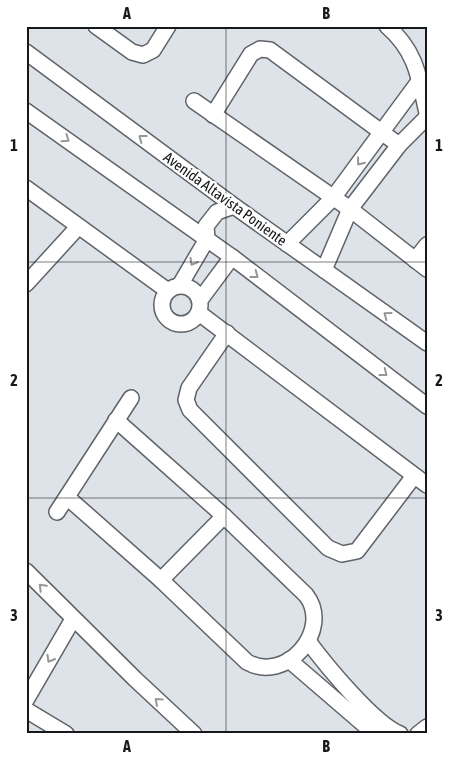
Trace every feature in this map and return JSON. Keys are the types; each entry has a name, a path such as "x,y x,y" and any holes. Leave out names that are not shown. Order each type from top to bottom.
{"street":[{"path":"96,26 132,52 143,55 152,50 168,26"},
{"path":"387,26 400,37 413,57 427,113"},
{"path":"213,115 251,54 260,49 270,50 399,145"},
{"name":"Avenida Altavista Poniente","path":"26,52 234,206 427,343"},
{"path":"287,244 333,198 420,80"},
{"path":"194,101 350,209 421,265 427,245"},
{"path":"26,111 232,257 427,406"},
{"path":"324,270 350,209 399,145 427,117"},
{"path":"26,188 78,227 174,288 193,289 200,306 227,333 427,485"},
{"path":"232,257 193,320 184,324 175,322 167,317 163,308 163,299 174,288 207,239 206,226 217,212 234,206"},
{"path":"26,284 78,227"},
{"path":"227,333 189,388 186,400 190,410 328,548 342,554 357,551 414,476"},
{"path":"410,394 427,394"},
{"path":"57,512 131,398"},
{"path":"67,496 161,580 247,662 258,668 271,668 290,660 308,641 315,616 313,604 224,516 116,420"},
{"path":"161,580 224,516"},
{"path":"26,571 73,619 194,734"},
{"path":"26,700 73,619"},
{"path":"308,641 336,677 349,701 374,734"},
{"path":"290,660 324,689 349,701 400,734"},
{"path":"324,689 336,677"},
{"path":"26,710 66,734"},
{"path":"418,734 427,727"}]}
